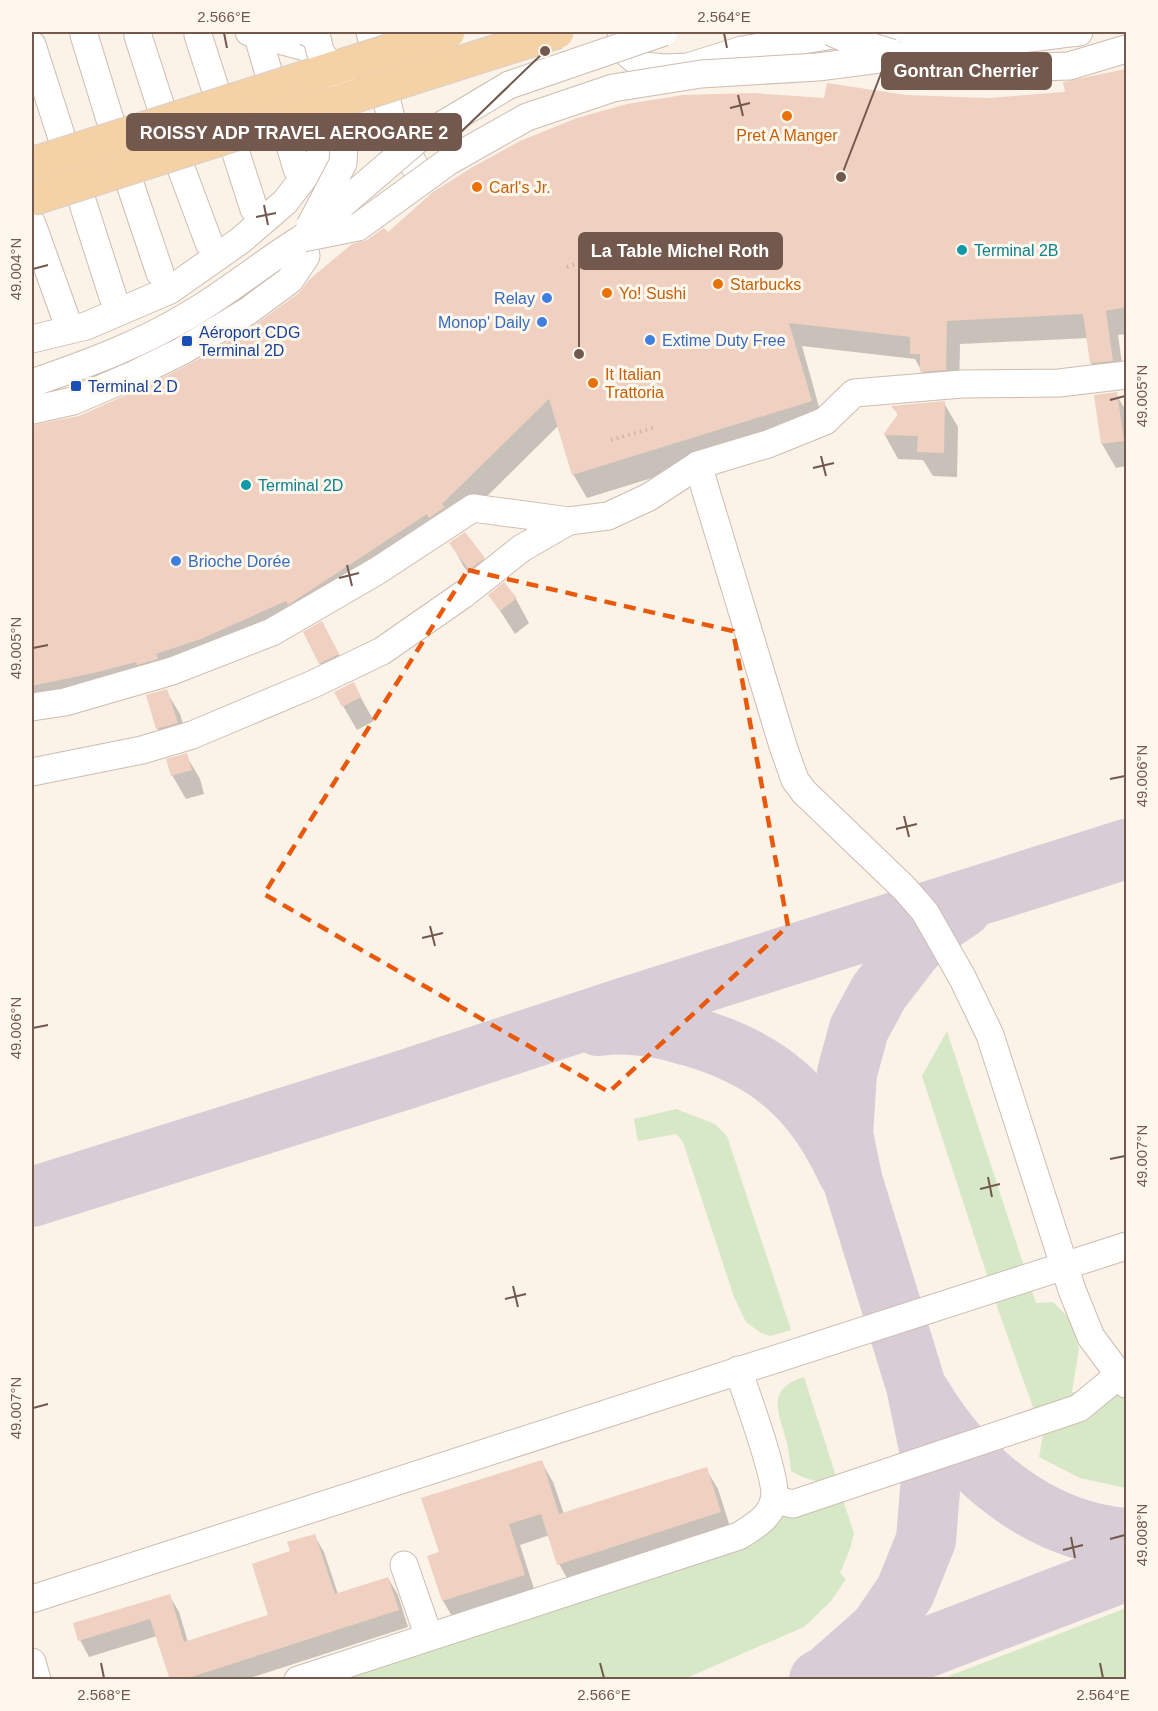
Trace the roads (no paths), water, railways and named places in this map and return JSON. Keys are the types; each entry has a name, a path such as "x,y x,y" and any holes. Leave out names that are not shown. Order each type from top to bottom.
{"main road":[{"path":"32,164 448,32"},
{"path":"32,199 557,32"}],"lane":[{"path":"370,32 392,122 415,167"},
{"path":"621,32 628,54 643,66 688,67 740,46 818,67"},
{"path":"647,32 654,44 667,53 851,32"},
{"path":"32,383 109,356 193,313 303,238 417,140 509,85 664,32"},
{"path":"831,32 849,40 903,56 915,69 927,71 1070,66 1126,49"},
{"path":"858,32 896,41 930,43 977,37 1079,32"},
{"path":"303,238 358,227 449,160 527,117 613,88 701,74 818,67 903,56 974,56 1050,51 1126,33"},
{"path":"84,35 160,273"},
{"path":"198,35 254,209"},
{"path":"138,36 178,160 208,243"},
{"path":"32,410 74,400 182,351 248,311 290,280 306,256 303,238 343,163 345,124 341,84 314,41 254,36 297,169"},
{"path":"32,45 113,297"},
{"path":"32,176 380,68"},
{"path":"32,205 385,95"},
{"path":"32,339 86,326 179,284 241,240 285,202 345,124"},
{"path":"32,224 64,316"},
{"path":"32,707 66,702 172,671 272,632 378,572 473,508 569,522 608,516 649,497 698,465 768,444 825,421 854,393 962,384 1059,383 1126,375"},
{"path":"698,465 795,780 832,821 919,904 962,977 978,1007 993,1044 1064,1266 1091,1336 1123,1379 1079,1408 793,1504 775,1500"},
{"path":"32,772 142,750 182,738 311,686 382,651 464,594 522,548 569,522"},
{"path":"32,1599 1126,1246"},
{"path":"298,1680 739,1536 763,1521 775,1500 770,1470 738,1370"},
{"path":"404,1565 429,1637"},
{"path":"32,1662 37,1680"}],"place":[{"name":"ROISSY ADP TRAVEL AEROGARE 2","path":"545,51"},
{"name":"Pret A Manger","path":"787,116"},
{"name":"Gontran Cherrier","path":"841,177"},
{"name":"Carl's Jr.","path":"477,187"},
{"name":"Terminal 2B","path":"962,250"},
{"name":"Starbucks","path":"718,284"},
{"name":"Yo! Sushi","path":"607,293"},
{"name":"Relay","path":"547,298"},
{"name":"Monop' Daily","path":"542,322"},
{"name":"Extime Duty Free","path":"650,340"},
{"name":"Aéroport CDG Terminal 2D","path":"187,341"},
{"name":"La Table Michel Roth","path":"579,354"},
{"name":"It Italian Trattoria","path":"593,383"},
{"name":"Terminal 2 D","path":"76,386"},
{"name":"Terminal 2D","path":"246,485"},
{"name":"Brioche Dorée","path":"176,561"}]}
